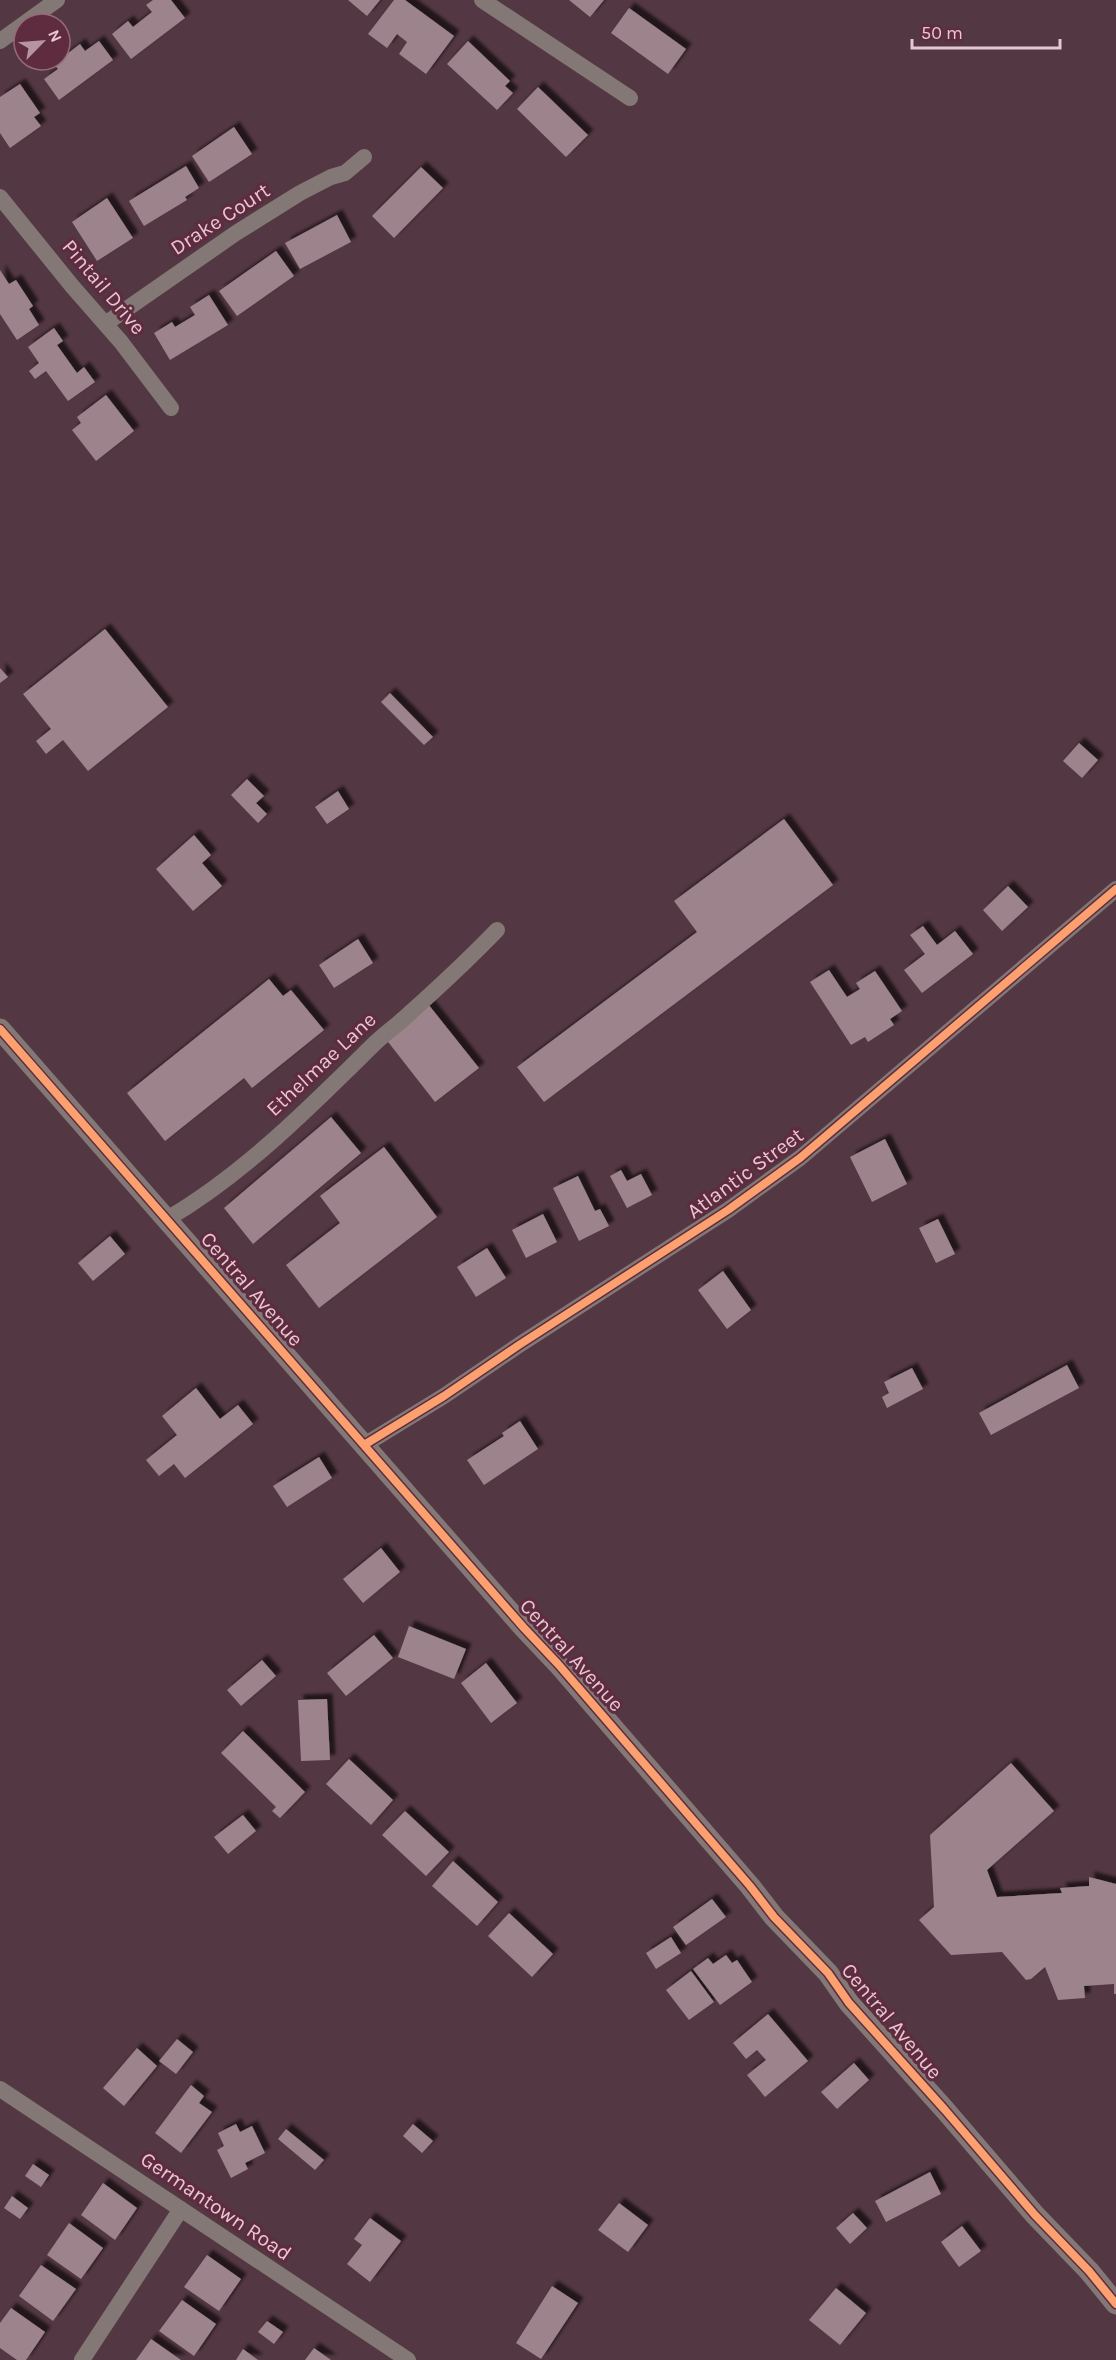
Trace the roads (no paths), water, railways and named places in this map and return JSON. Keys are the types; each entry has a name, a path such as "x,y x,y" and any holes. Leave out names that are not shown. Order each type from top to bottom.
{"street":[{"path":"0,41 57,0"},
{"path":"482,0 630,98"},
{"name":"Drake Court","path":"105,324 236,233 300,194 331,177 345,173 364,157"},
{"name":"Pintail Drive","path":"0,197 121,342 171,408"},
{"name":"Atlantic Street","path":"364,1445 444,1396 728,1210 800,1158 1116,889"},
{"name":"Ethelmae Lane","path":"167,1220 256,1155 374,1044 443,984 497,930"},
{"name":"Central Avenue","path":"0,1029 675,1799 774,1917 828,1973 856,2011 1116,2304"},
{"name":"Germantown Road","path":"0,2089 408,2360"},
{"path":"82,2360 181,2209"}]}
